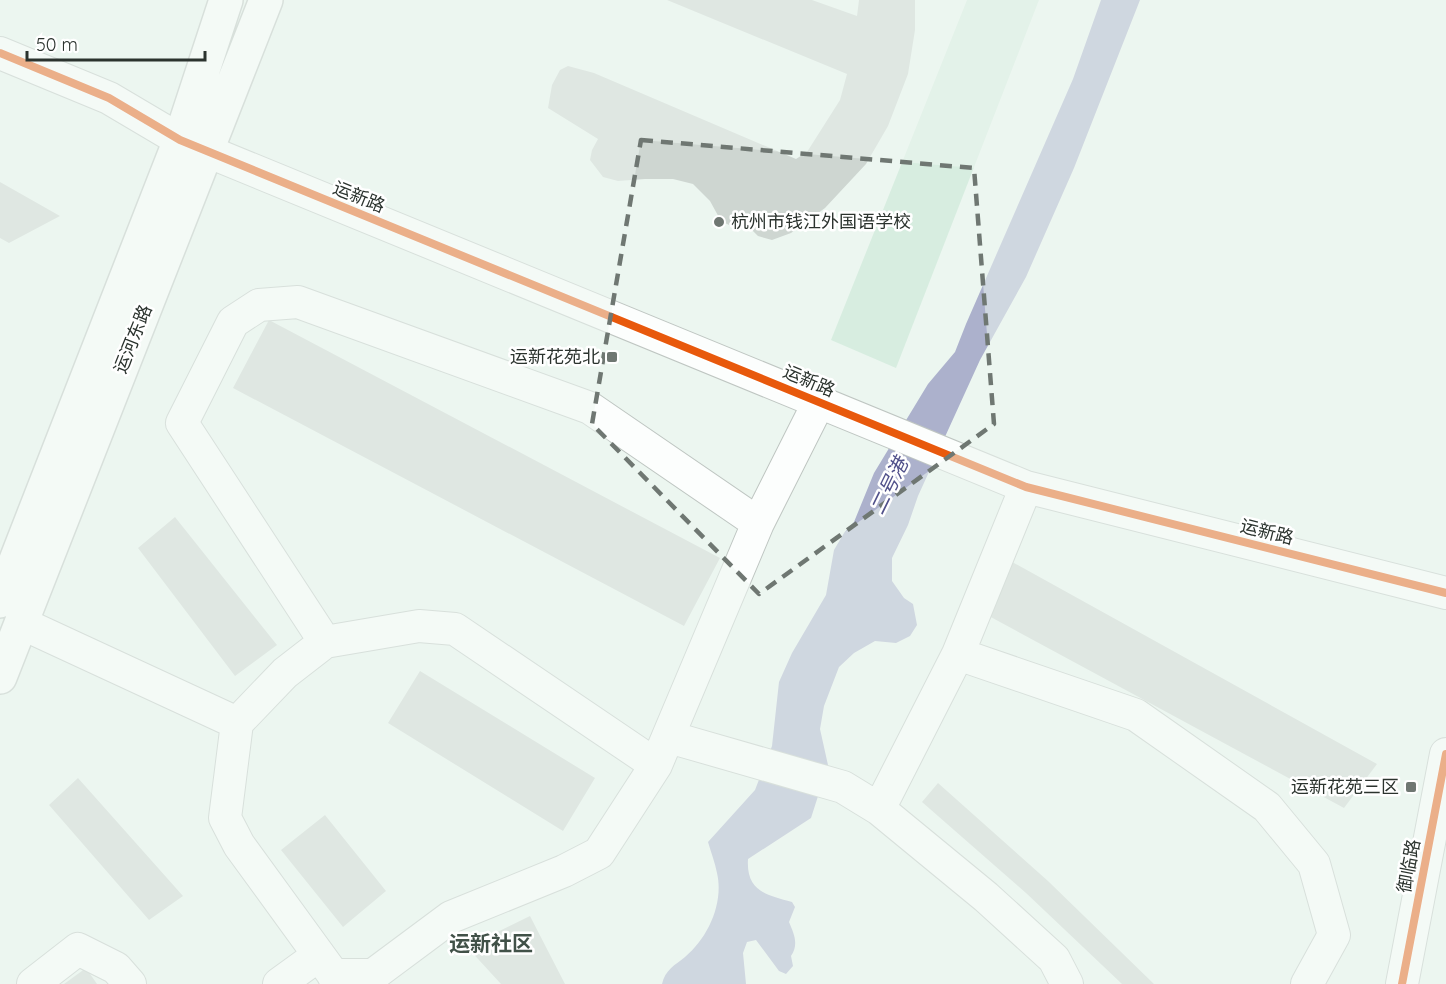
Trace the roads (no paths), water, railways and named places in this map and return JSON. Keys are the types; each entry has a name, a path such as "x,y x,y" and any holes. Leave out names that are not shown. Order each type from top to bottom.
{"main road":[{"name":"运河东路","path":"194,145 226,0"},
{"name":"运河东路","path":"0,677 10,612 194,145 266,0"}],"street":[{"name":"运新路","path":"0,53 109,98 194,145 1026,487 1446,592"},
{"path":"325,642 182,423 233,322 259,305 298,302 590,408 758,523"},
{"path":"279,984 331,971 373,975 451,916 564,871 598,853 656,765 758,523 819,402"},
{"path":"879,809 958,654 1026,487"},
{"path":"10,612 237,723"},
{"path":"331,971 239,845 225,818 237,723 285,673 325,642 419,626 455,629 656,765"},
{"path":"958,654 1136,715 1267,807 1314,864 1334,935 1307,984"},
{"path":"669,737 843,787 879,809 986,897 1054,959 1067,984"},
{"name":"御临路","path":"1402,984 1446,754"},
{"path":"33,984 78,950 116,968 130,984"}],"water":[{"name":"二号港","path":"1101,0 1140,0 1074,168 1026,277 980,360 892,558 892,581 904,598 913,604 917,625 910,636 896,643 875,641 854,653 839,667 824,706 820,729 828,765 811,818 748,859 748,870 754,885 766,894 792,902 795,907 789,922 795,939 795,947 791,956 793,966 786,974 779,971 756,940 747,942 743,953 746,984 662,984 668,971 701,940 712,919 719,884 708,842 755,790 772,746 779,682 792,653 826,595 834,550 854,522 874,473 928,384 955,352 1073,79"}],"place":[{"name":"杭州市钱江外国语学校","path":"719,222"},
{"name":"运新花苑北","path":"612,357"},
{"name":"运新花苑三区","path":"1411,787"}],"district":[{"name":"运新社区","path":"491,944"}]}
